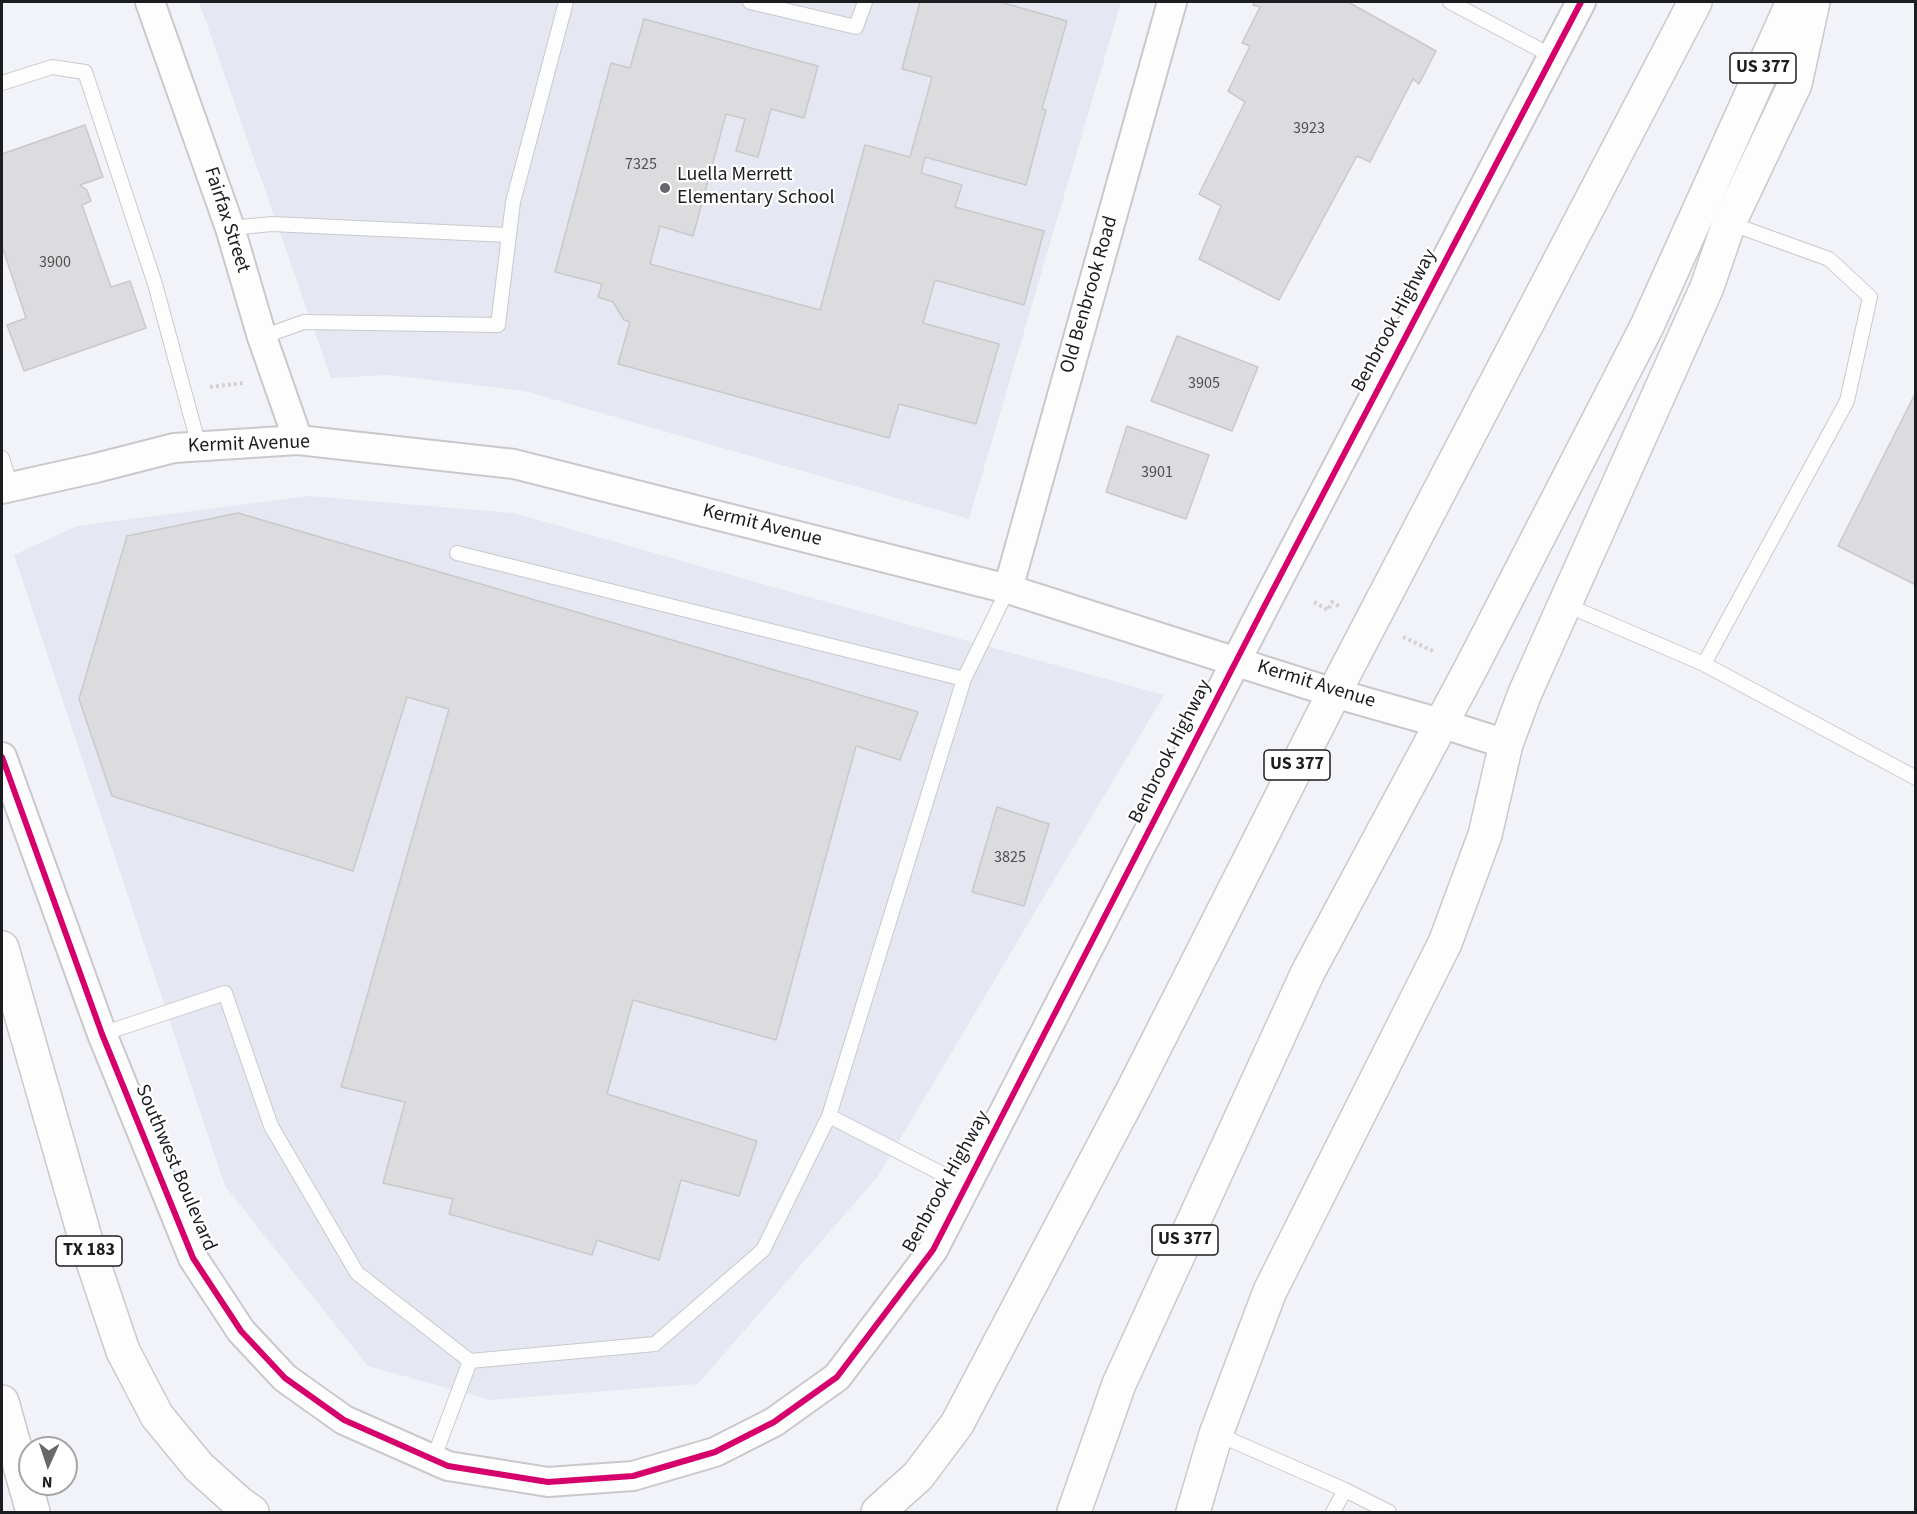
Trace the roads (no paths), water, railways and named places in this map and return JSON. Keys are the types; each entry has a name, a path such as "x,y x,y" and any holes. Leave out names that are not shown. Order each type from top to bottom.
{"main road":[{"name":"US 377","path":"878,1512 918,1476 957,1424 1133,1090 1334,693 1695,2"},
{"name":"US 377","path":"1074,1512 1119,1384 1308,972 1471,668 1647,326 1793,2"},
{"path":"1193,1512 1216,1434 1270,1292 1445,944 1485,835 1506,744 1525,693 1707,287 1729,223 1795,84 1813,2"},
{"name":"TX 183","path":"2,948 86,1241 123,1351 157,1416 199,1467 252,1512"},
{"path":"2,1402 33,1512"}],"street":[{"name":"Fairfax Street","path":"150,2 230,228 262,337 298,440"},
{"name":"Old Benbrook Road","path":"1008,588 1172,2"},
{"name":"Benbrook Highway","path":"715,1452 774,1422 837,1377 933,1250 1236,660 1581,2"},
{"name":"Kermit Avenue","path":"6,488 174,448 298,440 514,464 1008,588 1334,693 1506,744"},
{"name":"Southwest Boulevard","path":"2,757 102,1034 193,1258 241,1331 285,1378 344,1420 447,1466 548,1482 633,1476 715,1452"}],"lane":[{"path":"262,337 304,321 498,325 513,202 566,2"},
{"path":"750,2 856,27 865,2"},
{"path":"1450,2 1552,56"},
{"path":"2,83 52,67 85,72 155,284 198,446"},
{"path":"1704,664 1847,401 1870,297 1829,259 1729,223"},
{"path":"230,228 272,224 508,235"},
{"path":"2,458 6,488"},
{"path":"457,553 964,678"},
{"path":"102,1034 225,993 271,1126 357,1273 470,1361 655,1344 763,1250 829,1116 964,678 1008,588"},
{"path":"1564,604 1704,664 1916,778"},
{"path":"829,1116 966,1186"},
{"path":"433,1460 470,1361"},
{"path":"1216,1434 1345,1490 1389,1512"},
{"path":"1333,1512 1345,1490"}],"place":[{"name":"Luella Merrett Elementary School","path":"665,188"}]}
